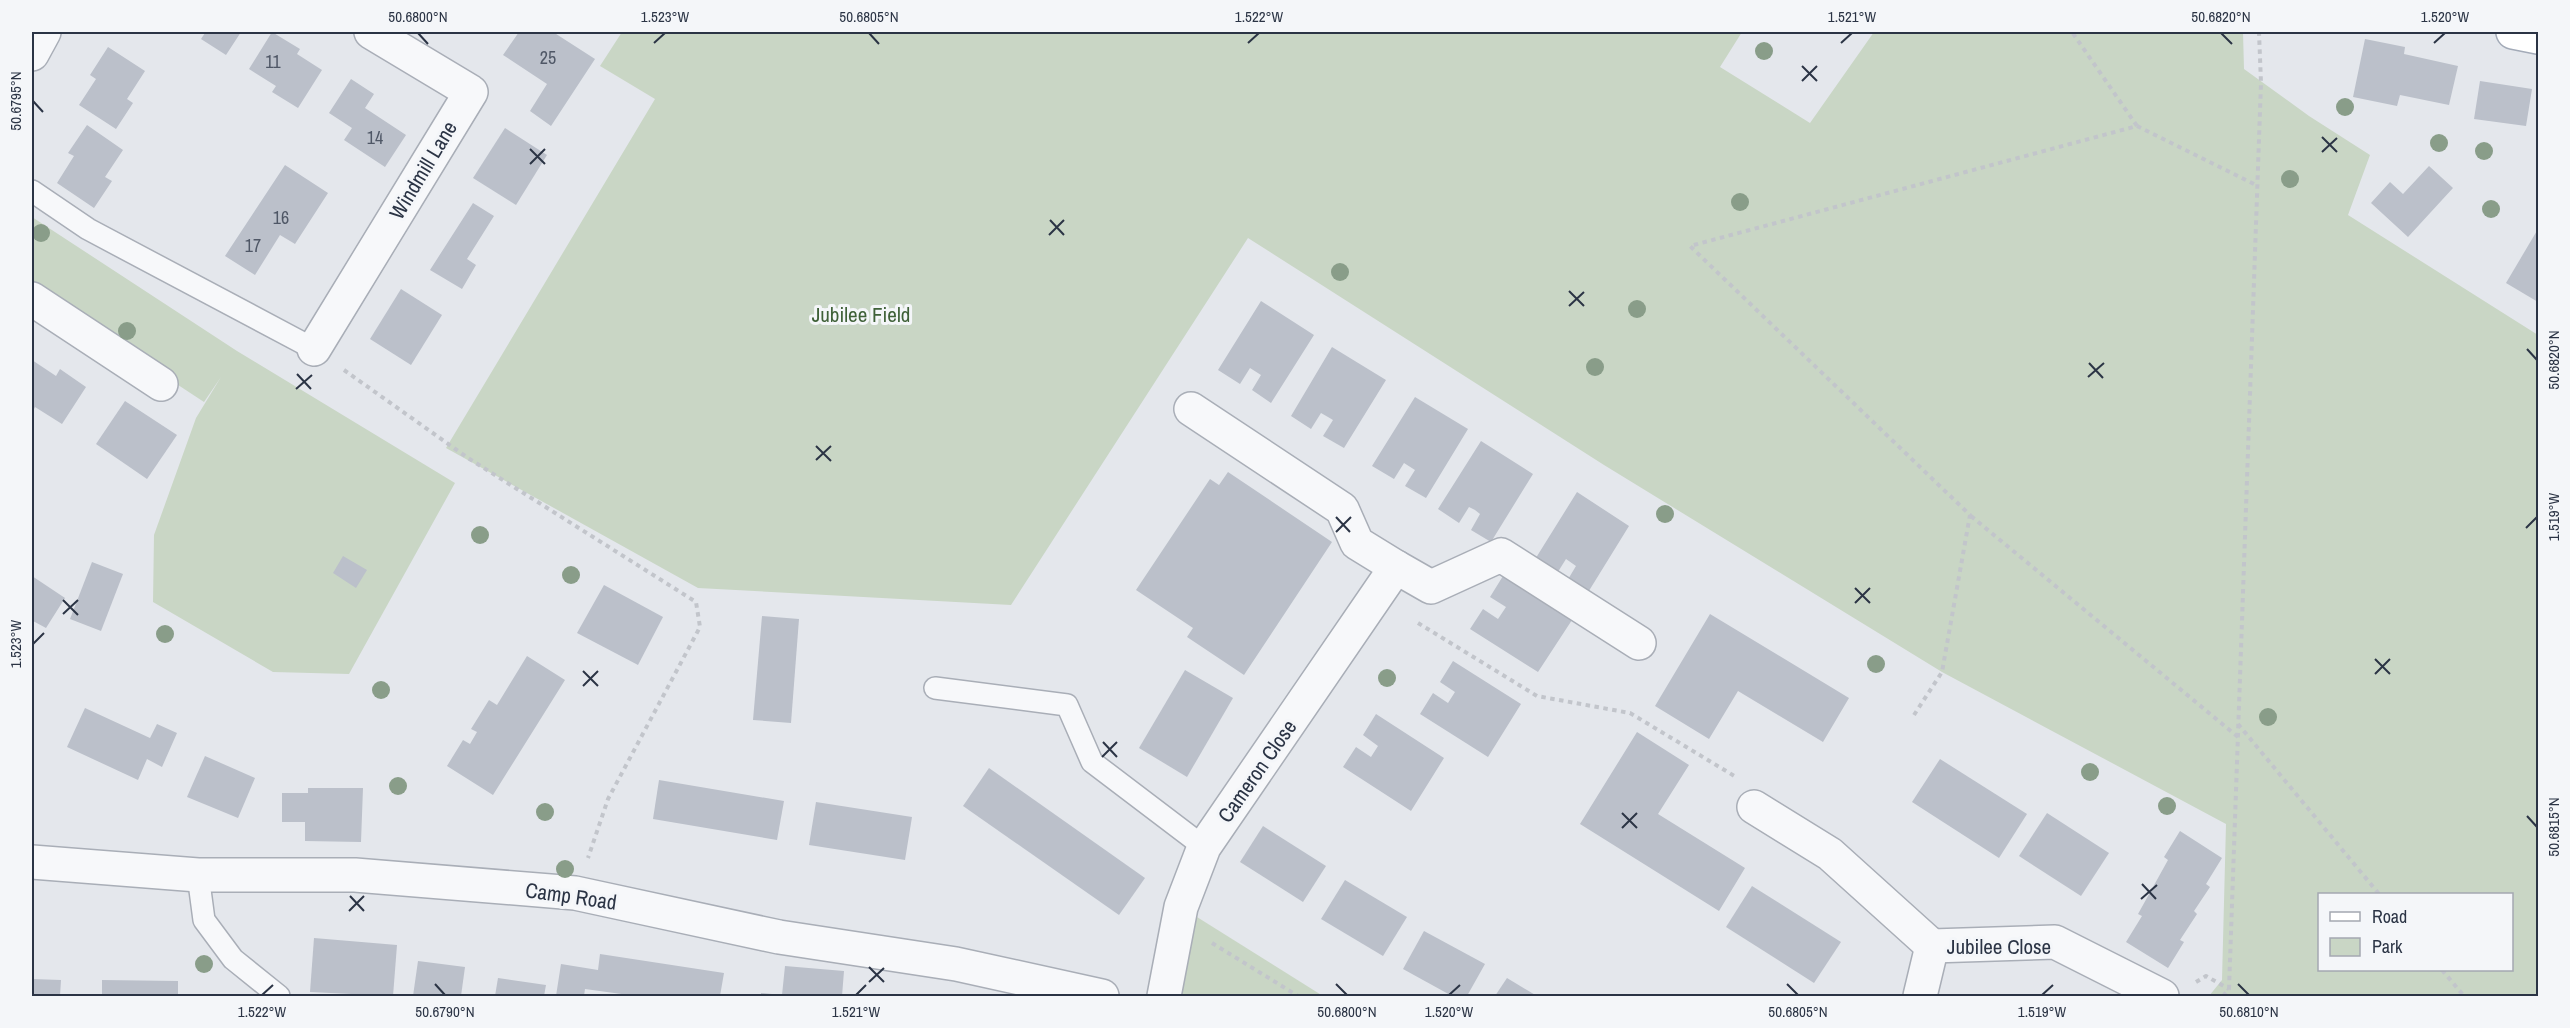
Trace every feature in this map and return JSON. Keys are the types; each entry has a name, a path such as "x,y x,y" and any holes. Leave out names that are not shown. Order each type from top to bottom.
{"main road":[{"path":"2513,32 2538,37"}],"street":[{"path":"32,54 44,32"},
{"name":"Windmill Lane","path":"314,349 471,92 370,32"},
{"path":"32,299 161,384"},
{"path":"1191,410 1342,509 1357,543 1431,587 1501,555 1639,643"},
{"name":"Cameron Close","path":"1164,996 1181,908 1204,847 1377,598 1396,567"},
{"name":"Jubilee Close","path":"1754,807 1830,854 1932,946 2055,942 2162,996"},
{"name":"Camp Road","path":"32,862 198,875 355,875 575,893 779,937 956,964 1102,996"},
{"name":"Jubilee Close","path":"1920,996 1932,946"}],"lane":[{"path":"32,190 88,229 314,349"},
{"path":"936,688 1067,705 1092,762 1204,847"},
{"path":"198,875 204,920 233,960 279,996"}],"path":[{"path":"2072,32 2137,126 2256,185"},
{"path":"2223,996 2229,989 2260,83 2259,32"},
{"path":"2137,126 1690,246 1970,515 2238,737"},
{"path":"314,349 468,458 696,602 700,627 608,799 575,893"},
{"path":"1914,715 1942,672 1970,515"},
{"path":"1377,598 1537,696 1630,712 1735,775 1754,807"},
{"path":"2238,724 2378,893"},
{"path":"1179,921 1298,996"},
{"path":"2444,971 2464,996"}],"green space":[{"name":"Jubilee Field","path":"622,32 1742,32 1720,67 1810,123 1874,32 2243,32 2244,69 2309,116 2370,155 2348,215 2538,335 2538,996 2209,996 2222,980 2226,824 1942,672 1604,465 1248,238 1011,605 698,588 446,448 655,99 600,66"},
{"path":"32,217 237,351 455,483 349,674 273,672 153,602 154,535 196,418 221,377 204,402 32,289"},
{"path":"1181,907 1323,996 1164,996"}],"building":[{"path":"203,32 241,32 226,55 201,39 205,33"},
{"path":"272,32 300,49 297,54 322,70 298,108 272,92 276,86 249,69"},
{"path":"519,32 553,32 595,59 551,126 530,111 547,84 503,55"},
{"path":"2365,39 2405,47 2404,54 2458,66 2449,105 2400,95 2397,106 2353,97"},
{"path":"108,47 145,71 127,99 133,103 116,129 79,105 96,79 90,75"},
{"path":"351,79 374,94 365,108 406,135 385,167 344,140 352,128 329,113"},
{"path":"2480,81 2532,89 2526,126 2474,119"},
{"path":"87,125 123,150 105,177 112,181 94,208 57,183 74,156 68,153"},
{"path":"505,128 547,155 516,205 473,178"},
{"path":"285,165 328,193 295,244 280,235 255,275 225,256"},
{"path":"2429,166 2453,188 2408,237 2371,203 2390,182 2403,194"},
{"path":"473,203 494,216 467,259 476,265 462,289 430,270"},
{"path":"2538,229 2538,302 2506,283"},
{"path":"401,289 442,315 411,365 370,339"},
{"path":"1261,301 1314,335 1271,403 1252,390 1261,375 1250,368 1240,384 1218,370"},
{"path":"1332,347 1386,380 1344,448 1323,436 1333,420 1321,413 1311,429 1291,416"},
{"path":"32,360 56,376 60,369 86,387 62,424 35,407 32,413"},
{"path":"1415,397 1468,429 1426,498 1405,486 1415,470 1404,463 1394,479 1372,466"},
{"path":"125,401 177,435 147,479 96,444"},
{"path":"1481,441 1533,474 1491,542 1471,530 1480,514 1475,510 1469,507 1459,523 1438,509"},
{"path":"1228,472 1332,542 1244,675 1187,637 1193,628 1136,590 1210,479 1219,485"},
{"path":"1577,492 1629,526 1587,594 1567,581 1576,566 1566,559 1556,575 1534,561"},
{"path":"343,556 367,570 356,588 333,573"},
{"path":"92,562 123,574 101,631 70,619"},
{"path":"32,576 65,598 46,628 33,621 32,624"},
{"path":"1503,576 1572,620 1538,672 1470,629 1483,609 1498,619 1506,607 1490,597"},
{"path":"604,585 663,617 638,665 577,633"},
{"path":"1710,614 1849,698 1823,742 1738,691 1709,739 1655,706"},
{"path":"762,616 799,619 791,723 753,720"},
{"path":"527,656 565,680 493,795 447,766 463,740 470,744 477,732 471,729 489,700 497,705"},
{"path":"1453,661 1521,704 1488,757 1420,714 1433,693 1448,703 1455,692 1440,682"},
{"path":"1185,670 1233,698 1187,777 1139,748"},
{"path":"85,708 150,738 157,724 177,733 162,767 147,759 138,780 67,747"},
{"path":"1376,714 1444,758 1411,811 1343,767 1356,747 1371,757 1378,746 1363,735"},
{"path":"1637,732 1689,765 1658,814 1745,868 1719,911 1580,824"},
{"path":"205,756 255,778 238,818 187,797"},
{"path":"1940,759 2027,814 1999,858 1912,802"},
{"path":"989,768 1145,878 1119,915 963,806"},
{"path":"659,780 784,801 777,840 653,819"},
{"path":"308,788 363,788 361,842 305,841 305,822 282,822 282,793 308,793"},
{"path":"816,802 912,817 905,860 809,845"},
{"path":"2047,813 2109,853 2081,896 2019,856"},
{"path":"1263,826 1326,866 1303,902 1240,862"},
{"path":"2180,831 2222,858 2206,884 2210,887 2194,911 2197,914 2180,940 2184,942 2168,968 2126,942 2142,916 2138,914 2168,860 2164,857"},
{"path":"1345,880 1407,917 1383,956 1321,919"},
{"path":"1752,886 1841,942 1814,983 1726,927"},
{"path":"1424,931 1485,964 1467,996 1452,996 1403,969"},
{"path":"314,938 397,945 393,996 310,992"},
{"path":"600,954 724,973 720,996 636,996 585,989 584,996 556,996 561,964 598,970"},
{"path":"418,961 465,967 461,996 413,996"},
{"path":"785,966 844,971 842,996 761,996 761,993 782,995"},
{"path":"498,978 546,985 544,996 495,996"},
{"path":"1507,978 1537,996 1495,996"},
{"path":"32,979 61,980 60,996 32,996"},
{"path":"102,980 178,981 178,996 102,996"}]}
